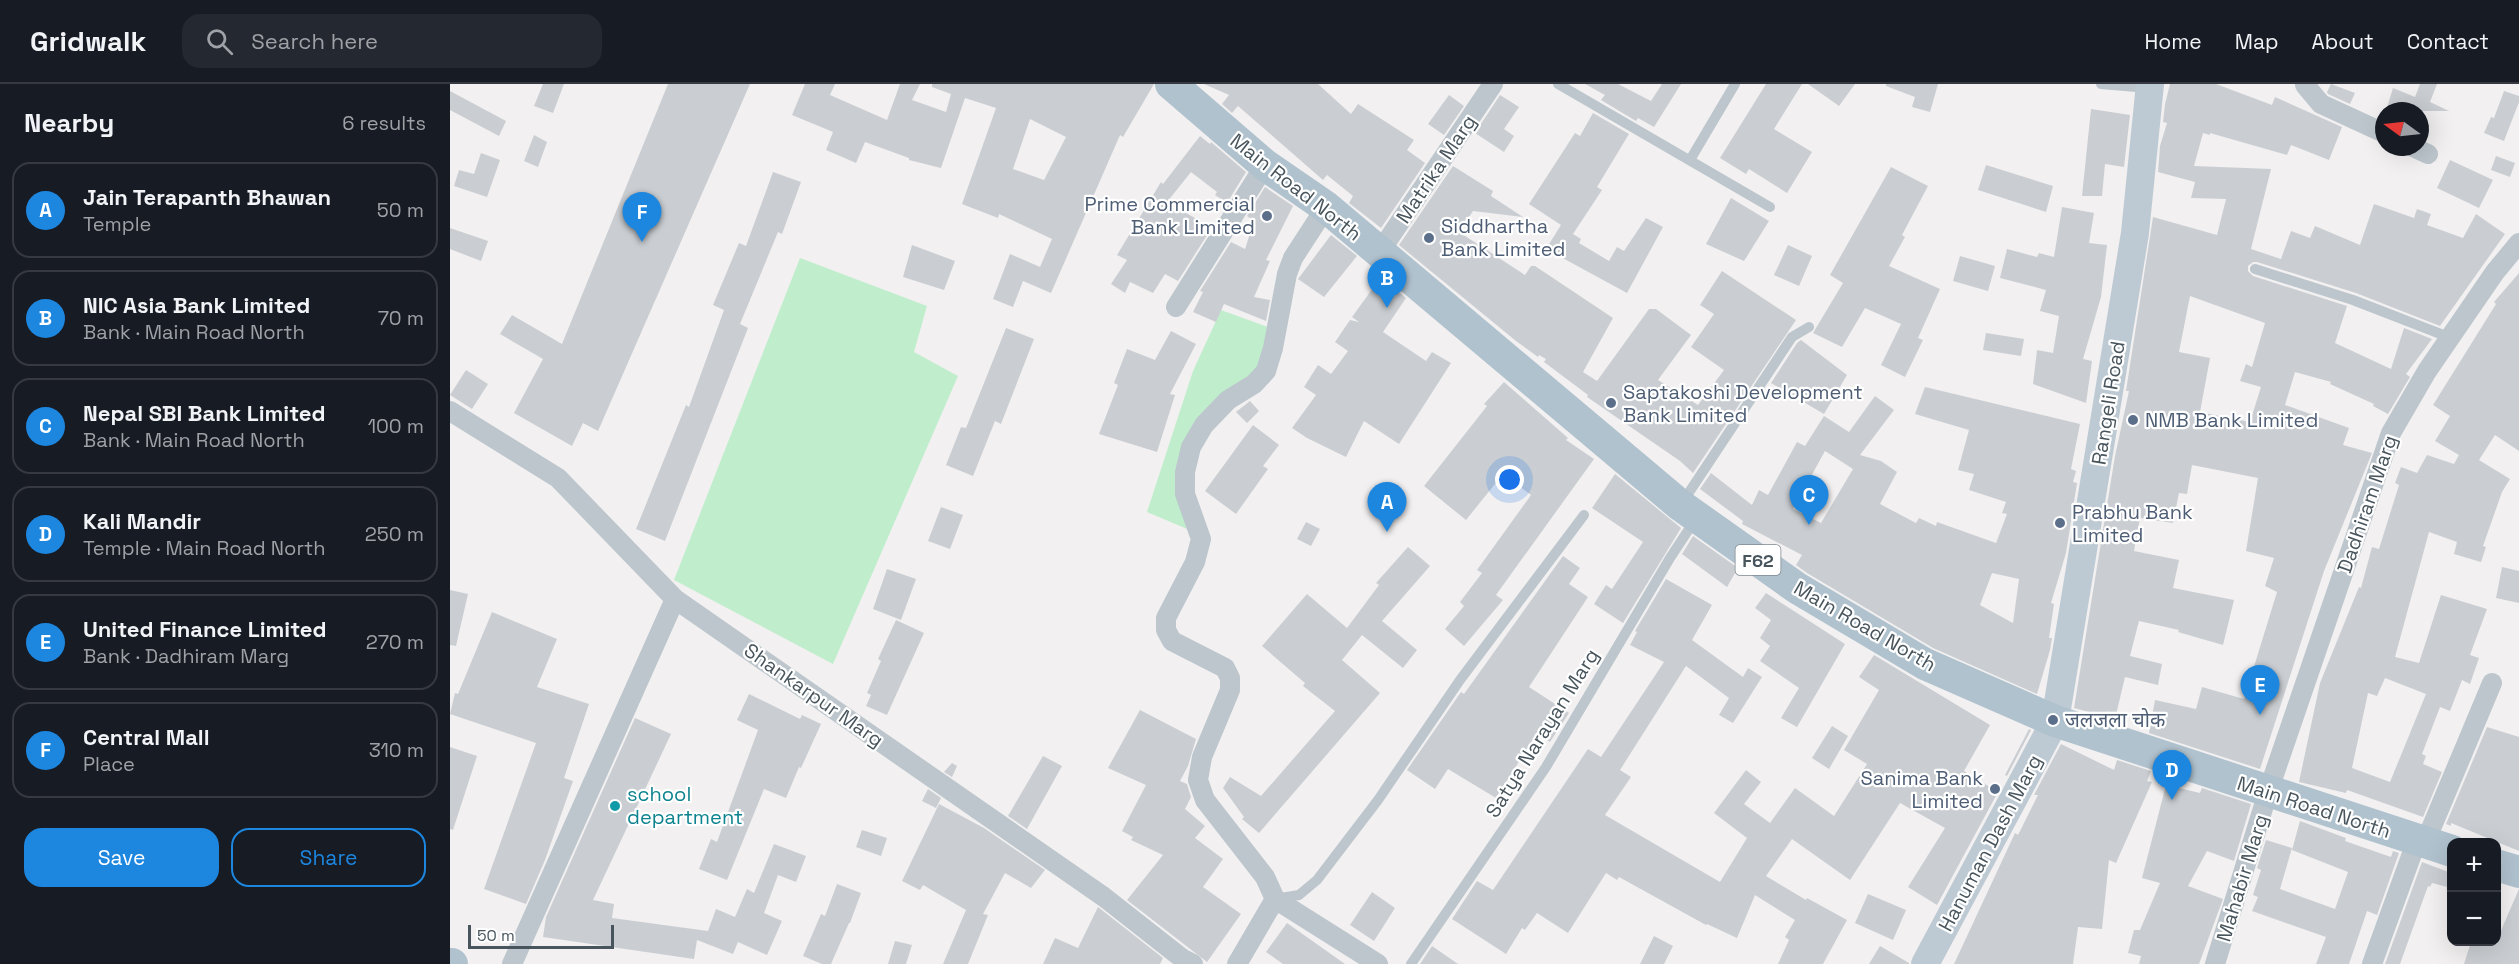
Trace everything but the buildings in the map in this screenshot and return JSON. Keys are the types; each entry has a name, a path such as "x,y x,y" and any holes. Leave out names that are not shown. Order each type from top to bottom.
{"main road":[{"name":"Main Road North","path":"1171,84 1265,165 1326,207 1689,511 1797,588 1925,664 2055,721 2431,845"},
{"name":"Rangeli Road","path":"2055,721 2134,233 2149,86"},
{"name":"Hanuman Dash Marg","path":"1925,964 2055,721"},
{"path":"2501,867 2519,872"}],"street":[{"name":"Matrika Marg","path":"1379,253 1493,84"},
{"path":"2303,84 2321,104 2375,130"},
{"path":"1176,307 1265,165"},
{"path":"1326,207 1293,258 1287,274 1273,348 1266,370 1254,384 1228,400 1204,425 1191,447 1185,472 1185,494 1201,539 1195,562 1167,618 1166,630 1172,641 1225,668 1230,678 1230,690 1202,757 1198,780 1205,800 1265,877 1275,899 1378,964"},
{"name":"Dadhiram Marg","path":"2268,792 2391,433 2427,371 2495,272 2519,243"},
{"name":"Shankarpur Marg","path":"450,411 558,478 675,599 1104,897 1183,959 1193,964"},
{"path":"512,964 675,599"},
{"path":"2372,964 2431,845 2492,683"},
{"name":"Mahabir Marg","path":"2215,964 2268,792"},
{"path":"1237,964 1275,899"}],"lane":[{"path":"1558,84 1770,207"},
{"path":"1690,160 1735,84"},
{"path":"2101,84 2149,86"},
{"path":"2255,269 2353,300 2451,338"},
{"name":"Satya Narayan Marg","path":"1411,964 1546,767 1670,558 1689,511 1792,337 1809,327"},
{"path":"1275,899 1299,895 1317,880 1378,800 1460,680 1584,515"}],"green space":[{"path":"800,258 927,306 914,352 958,376 833,664 674,580"},
{"path":"1221,310 1279,331 1271,357 1201,430 1189,464 1199,534 1147,512 1193,371"}],"place":[{"name":"Prime Commercial Bank Limited","path":"1267,216"},
{"name":"Siddhartha Bank Limited","path":"1429,238"},
{"name":"Central Mall","path":"642,242"},
{"name":"NIC Asia Bank Limited","path":"1387,308"},
{"name":"Saptakoshi Development Bank Limited","path":"1611,403"},
{"name":"NMB Bank Limited","path":"2133,420"},
{"name":"Prabhu Bank Limited","path":"2060,523"},
{"name":"Nepal SBI Bank Limited","path":"1809,525"},
{"name":"Jain Terapanth Bhawan","path":"1387,532"},
{"name":"United Finance Limited","path":"2260,715"},
{"name":"जलजला चोक","path":"2053,720"},
{"name":"Sanima Bank Limited","path":"1995,789"},
{"name":"Kali Mandir","path":"2172,800"},
{"name":"school department","path":"615,806"}]}
